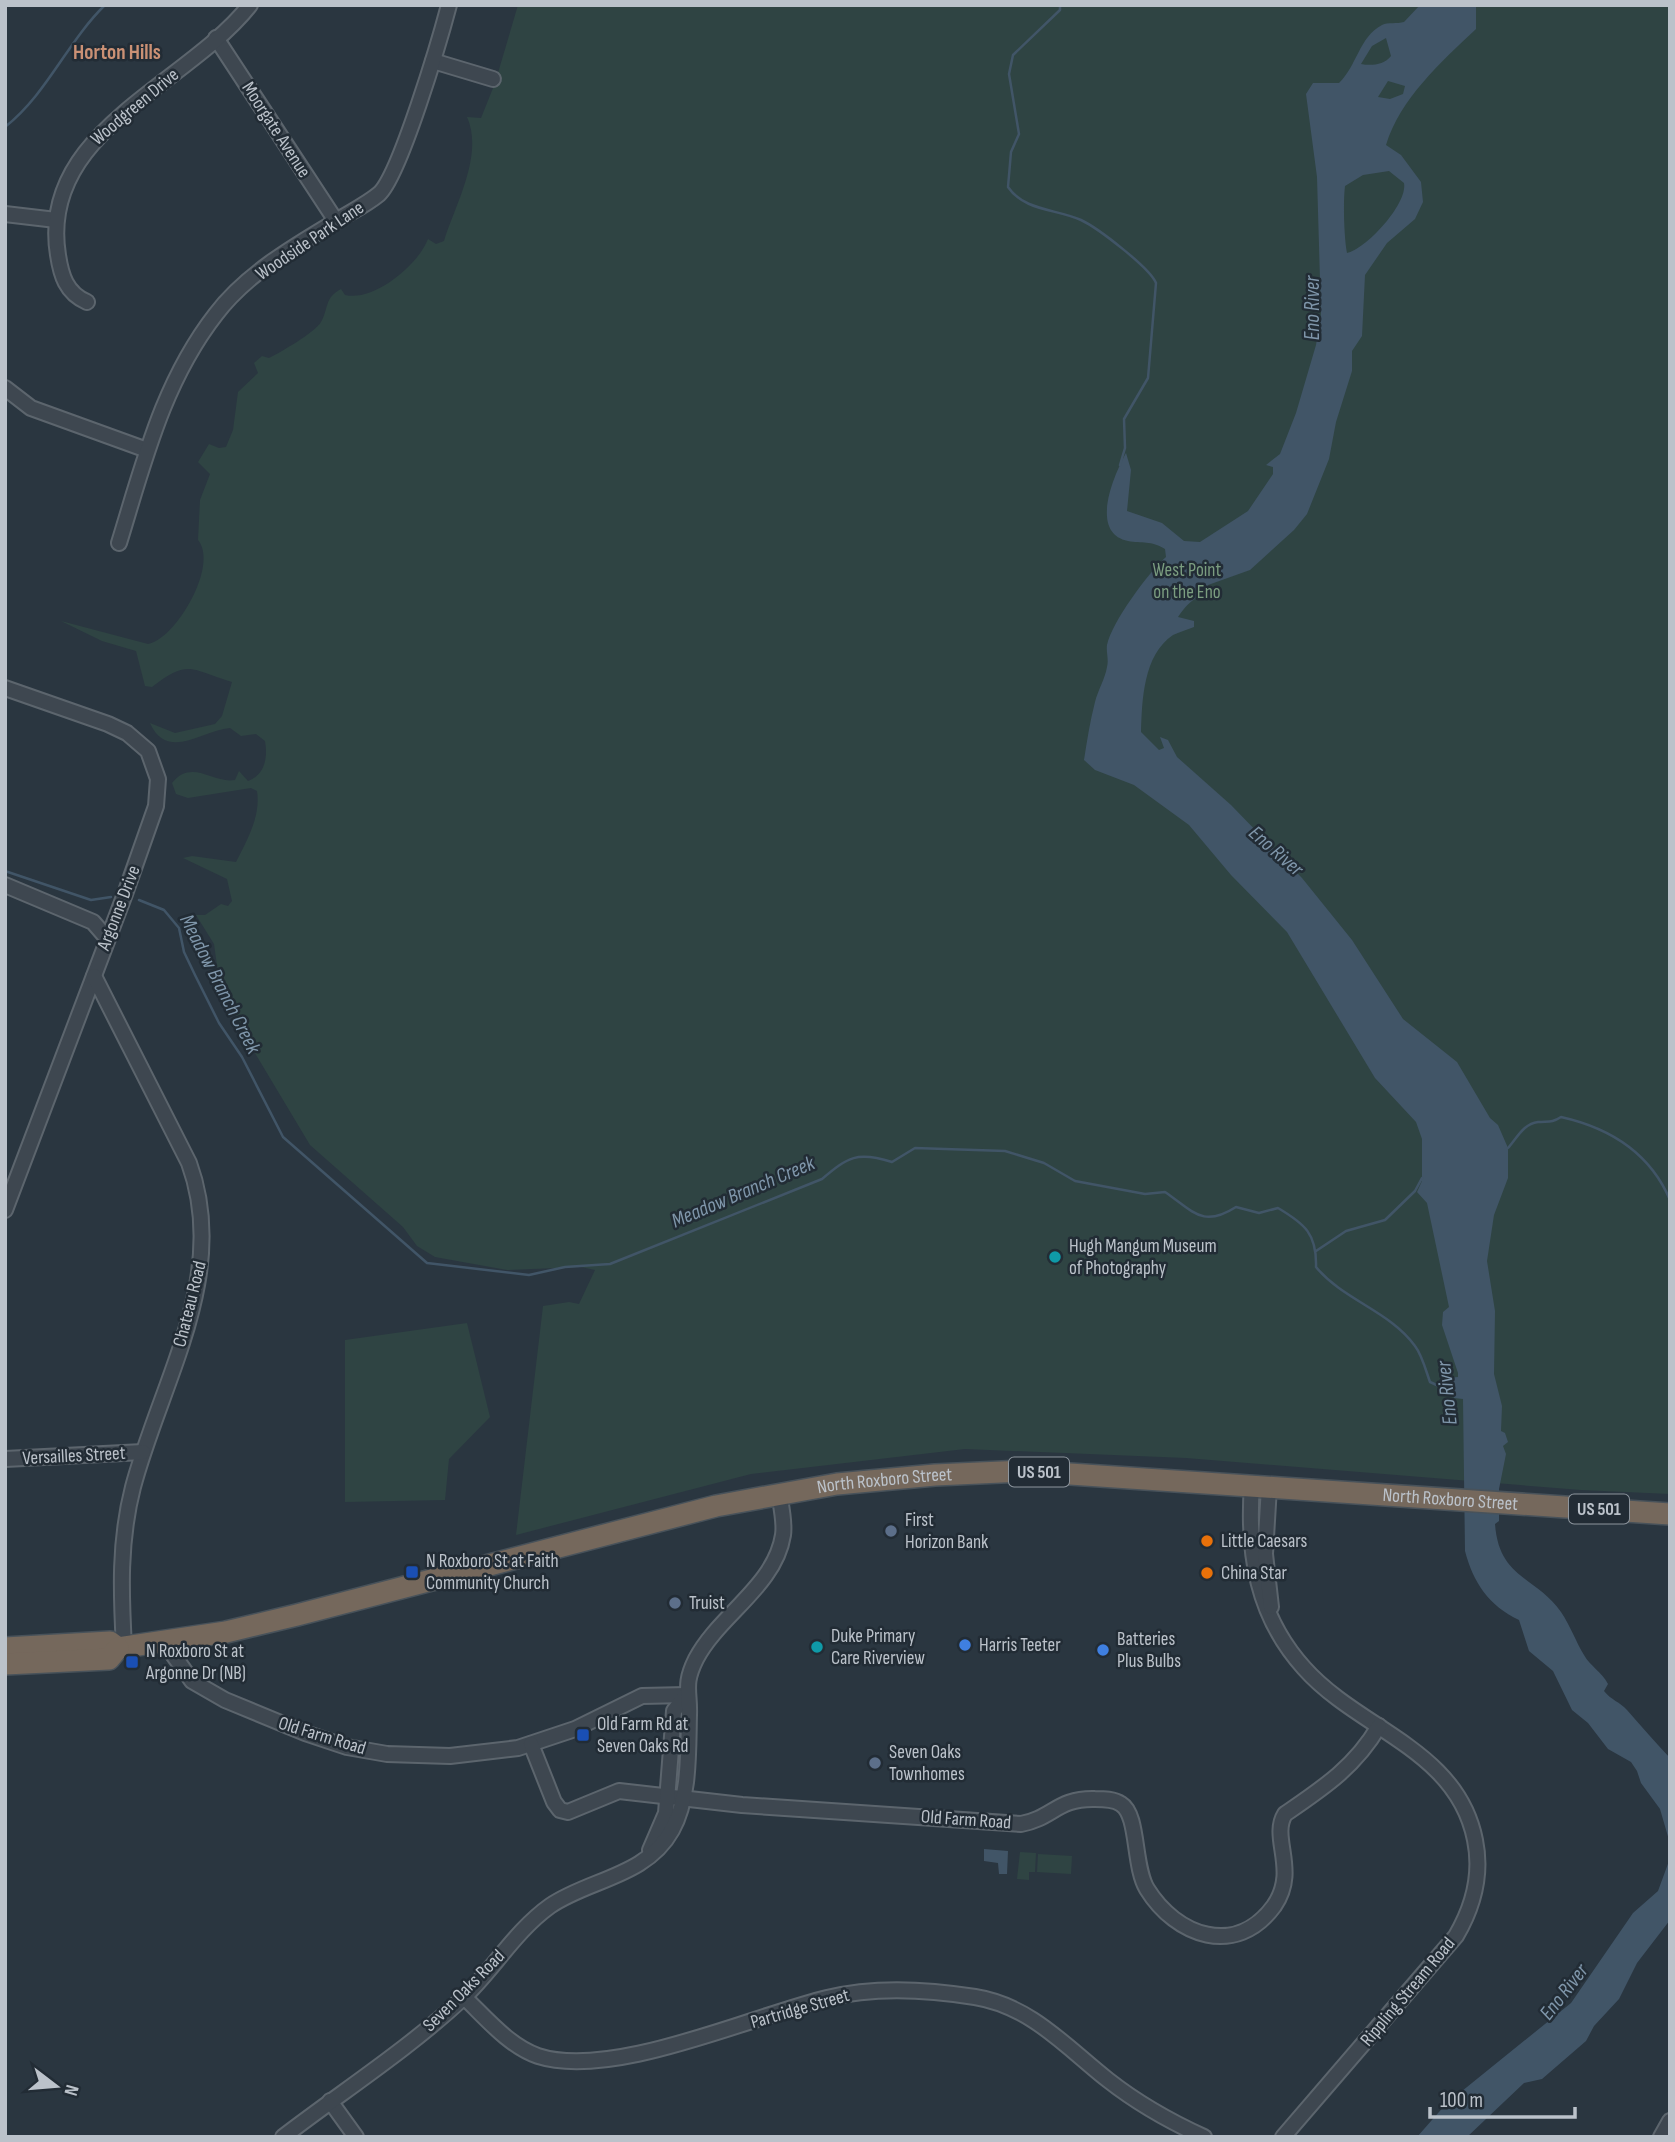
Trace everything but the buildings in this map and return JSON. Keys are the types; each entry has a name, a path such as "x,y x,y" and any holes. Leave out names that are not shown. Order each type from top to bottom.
{"highway":[{"name":"North Roxboro Street","path":"5,1648 110,1642 121,1647 164,1642 297,1615 644,1524 779,1493 886,1478 1025,1471 1670,1514"},
{"name":"North Roxboro Street","path":"5,1664 110,1659 121,1647"}],"street":[{"name":"Woodgreen Drive","path":"87,302 70,290 60,269 56,220 59,199 71,171 86,148 216,38 250,5"},
{"name":"Woodside Park Lane","path":"119,543 147,450 172,382 218,311 291,249 380,194 393,174 433,61 449,5"},
{"name":"Moorgate Avenue","path":"216,38 336,221"},
{"path":"433,61 493,79"},
{"path":"5,214 56,220"},
{"path":"5,388 31,408 147,450"},
{"name":"Argonne Drive","path":"5,688 108,723 142,745 155,765 158,779 156,806 5,1210"},
{"path":"5,885 93,922 106,937"},
{"name":"Chateau Road","path":"94,976 176,1134 195,1178 202,1209 203,1254 191,1316 132,1490 122,1547 121,1647"},
{"name":"Versailles Street","path":"5,1459 143,1452"},
{"name":"Rippling Stream Road","path":"1260,1486 1251,1556 1258,1588 1271,1616 1287,1645 1310,1674 1339,1700 1428,1761 1453,1787 1465,1809 1474,1835 1476,1885 1464,1923 1445,1950 1283,2137"},
{"path":"649,1854 663,1823 668,1795 674,1711 686,1695 688,1681 702,1650 776,1558 783,1533 779,1493"},
{"name":"Old Farm Road","path":"164,1642 185,1674 208,1692 258,1716 347,1747 387,1754 433,1757 498,1752 531,1744 594,1721 642,1696 686,1695"},
{"name":"Seven Oaks Road","path":"283,2137 412,2042 464,1997 520,1933 550,1906 610,1880 662,1846 674,1828 684,1797 689,1712 686,1695"},
{"name":"Old Farm Road","path":"531,1744 554,1802 560,1810 571,1811 619,1791 742,1805 1021,1824 1032,1822 1075,1799 1108,1799 1121,1804 1131,1814 1140,1874 1158,1906 1184,1928 1218,1936 1251,1927 1275,1903 1287,1872 1280,1828 1285,1814 1328,1787 1352,1764 1379,1726"},
{"name":"Partridge Street","path":"464,1997 501,2032 526,2050 547,2058 575,2060 608,2059 668,2045 732,2029 826,1998 857,1992 897,1990 975,1997 1014,2010 1042,2024 1108,2080 1204,2137"},
{"path":"330,2101 356,2137"},
{"path":"1661,2137 1670,2122"}],"green space":[{"name":"West Point on the Eno","path":"518,5 1670,5 1670,1494 1581,1490 1186,1458 965,1449 751,1474 516,1535 543,1306 569,1302 579,1304 595,1270 581,1267 507,1270 435,1257 417,1246 403,1227 310,1145 243,1033 218,973 214,944 196,915 205,915 221,904 228,906 232,901 227,879 183,858 192,856 236,862 255,819 257,791 251,788 188,798 176,794 172,783 180,776 195,772 235,780 239,771 248,781 262,770 266,753 265,741 256,734 241,736 230,728 186,741 166,741 150,723 175,733 215,724 222,716 232,682 190,669 174,672 152,687 145,686 136,651 102,641 61,621 148,644 171,629 182,615 199,583 203,566 203,551 198,540 200,500 210,474 198,462 209,444 219,448 226,447 233,430 238,392 258,373 254,363 262,356 269,358 312,331 321,322 329,300 336,292 341,289 345,295 356,296 369,293 405,270 428,239 436,244 444,241 470,163 472,147 467,117 481,118 495,83"},
{"path":"467,1323 490,1417 449,1459 445,1500 345,1502 345,1340"},
{"path":"1020,1852 1036,1853 1035,1872 1029,1872 1029,1880 1017,1879"},
{"path":"1038,1854 1072,1856 1071,1874 1037,1872"}],"water":[{"path":"1420,5 1476,5 1476,29 1411,97 1392,128 1386,145 1401,155 1421,182 1423,202 1415,219 1387,243 1365,275 1362,336 1352,351 1352,371 1336,422 1329,459 1307,514 1294,530 1250,570 1208,585 1206,593 1190,602 1178,617 1194,621 1194,627 1173,635 1155,654 1146,679 1141,732 1159,750 1164,748 1160,737 1168,740 1177,757 1231,805 1302,878 1352,940 1403,1019 1457,1062 1490,1118 1498,1125 1508,1148 1508,1178 1494,1215 1487,1261 1495,1311 1494,1374 1502,1406 1501,1431 1505,1433 1508,1442 1503,1446 1506,1454 1499,1489 1499,1521 1495,1524 1498,1542 1511,1567 1551,1600 1561,1612 1581,1650 1608,1684 1604,1691 1627,1710 1670,1758 1670,1920 1637,1963 1619,1999 1594,2026 1586,2041 1542,2079 1524,2083 1467,2137 1417,2137 1446,2104 1571,2003 1633,1913 1658,1891 1669,1861 1669,1840 1660,1809 1641,1783 1631,1762 1608,1749 1588,1723 1572,1710 1553,1671 1529,1651 1519,1620 1491,1600 1478,1583 1468,1562 1465,1551 1463,1399 1454,1398 1447,1378 1458,1377 1458,1373 1442,1325 1443,1312 1449,1307 1427,1203 1417,1192 1422,1181 1422,1139 1416,1122 1375,1078 1287,932 1231,875 1189,825 1134,785 1095,770 1084,760 1093,709 1107,667 1110,635 1132,598 1166,557 1165,549 1160,546 1128,541 1116,536 1109,527 1108,502 1116,474 1126,453 1131,470 1127,511 1162,523 1184,541 1200,542 1248,511 1273,474 1273,467 1266,465 1280,454 1296,413 1316,345 1321,314 1317,177 1306,94 1313,83 1339,83 1374,30 1384,24 1404,22","holes":["1386,38 1391,56 1377,64 1361,64 1372,46","1388,81 1405,86 1403,94 1390,99 1378,97","1389,171 1404,183 1403,192 1393,213 1374,235 1347,253 1345,186 1363,175"]},
{"path":"984,1849 1008,1851 1007,1874 999,1874 998,1863 984,1861"}],"waterway":[{"path":"5,127 33,99 79,35 105,5"},
{"path":"1060,5 1060,10 1013,55 1009,74 1019,134 1011,152 1008,187 1023,201 1089,224 1134,259 1156,283 1148,378 1124,419 1125,448 1120,465"},
{"name":"Meadow Branch Creek","path":"5,871 91,900 111,897"},
{"name":"Meadow Branch Creek","path":"139,900 164,910 179,928 184,952 195,975 219,1023 242,1057 283,1137 427,1263 529,1275 565,1267 610,1264 822,1179 854,1158 870,1157 892,1162 915,1148 1005,1151 1044,1163 1075,1181 1145,1194 1165,1192 1192,1211 1207,1217 1236,1207 1259,1213 1278,1208 1308,1231 1314,1246 1316,1267 1339,1288 1380,1314 1405,1334 1420,1354 1430,1382 1452,1392"},
{"path":"1508,1148 1521,1132 1533,1123 1561,1117 1579,1122 1612,1136 1640,1156 1662,1183 1670,1200"},
{"path":"1316,1251 1346,1231 1385,1220 1415,1191 1422,1178"}],"place":[{"name":"Hugh Mangum Museum of Photography","path":"1055,1257"},
{"name":"First Horizon Bank","path":"891,1531"},
{"name":"Little Caesars","path":"1207,1541"},
{"name":"N Roxboro St at Faith Community Church","path":"412,1572"},
{"name":"China Star","path":"1207,1573"},
{"name":"Truist","path":"675,1603"},
{"name":"Harris Teeter","path":"965,1645"},
{"name":"Duke Primary Care Riverview","path":"817,1647"},
{"name":"Batteries Plus Bulbs","path":"1103,1650"},
{"name":"N Roxboro St at Argonne Dr (NB)","path":"132,1662"},
{"name":"Old Farm Rd at Seven Oaks Rd","path":"583,1735"},
{"name":"Seven Oaks Townhomes","path":"875,1763"}],"district":[{"name":"Horton Hills","path":"117,52"}],"water label":[{"name":"Eno River","path":"1312,308"},
{"name":"Eno River","path":"1276,851"},
{"name":"Eno River","path":"1447,1393"},
{"name":"Eno River","path":"1564,1992"}]}
